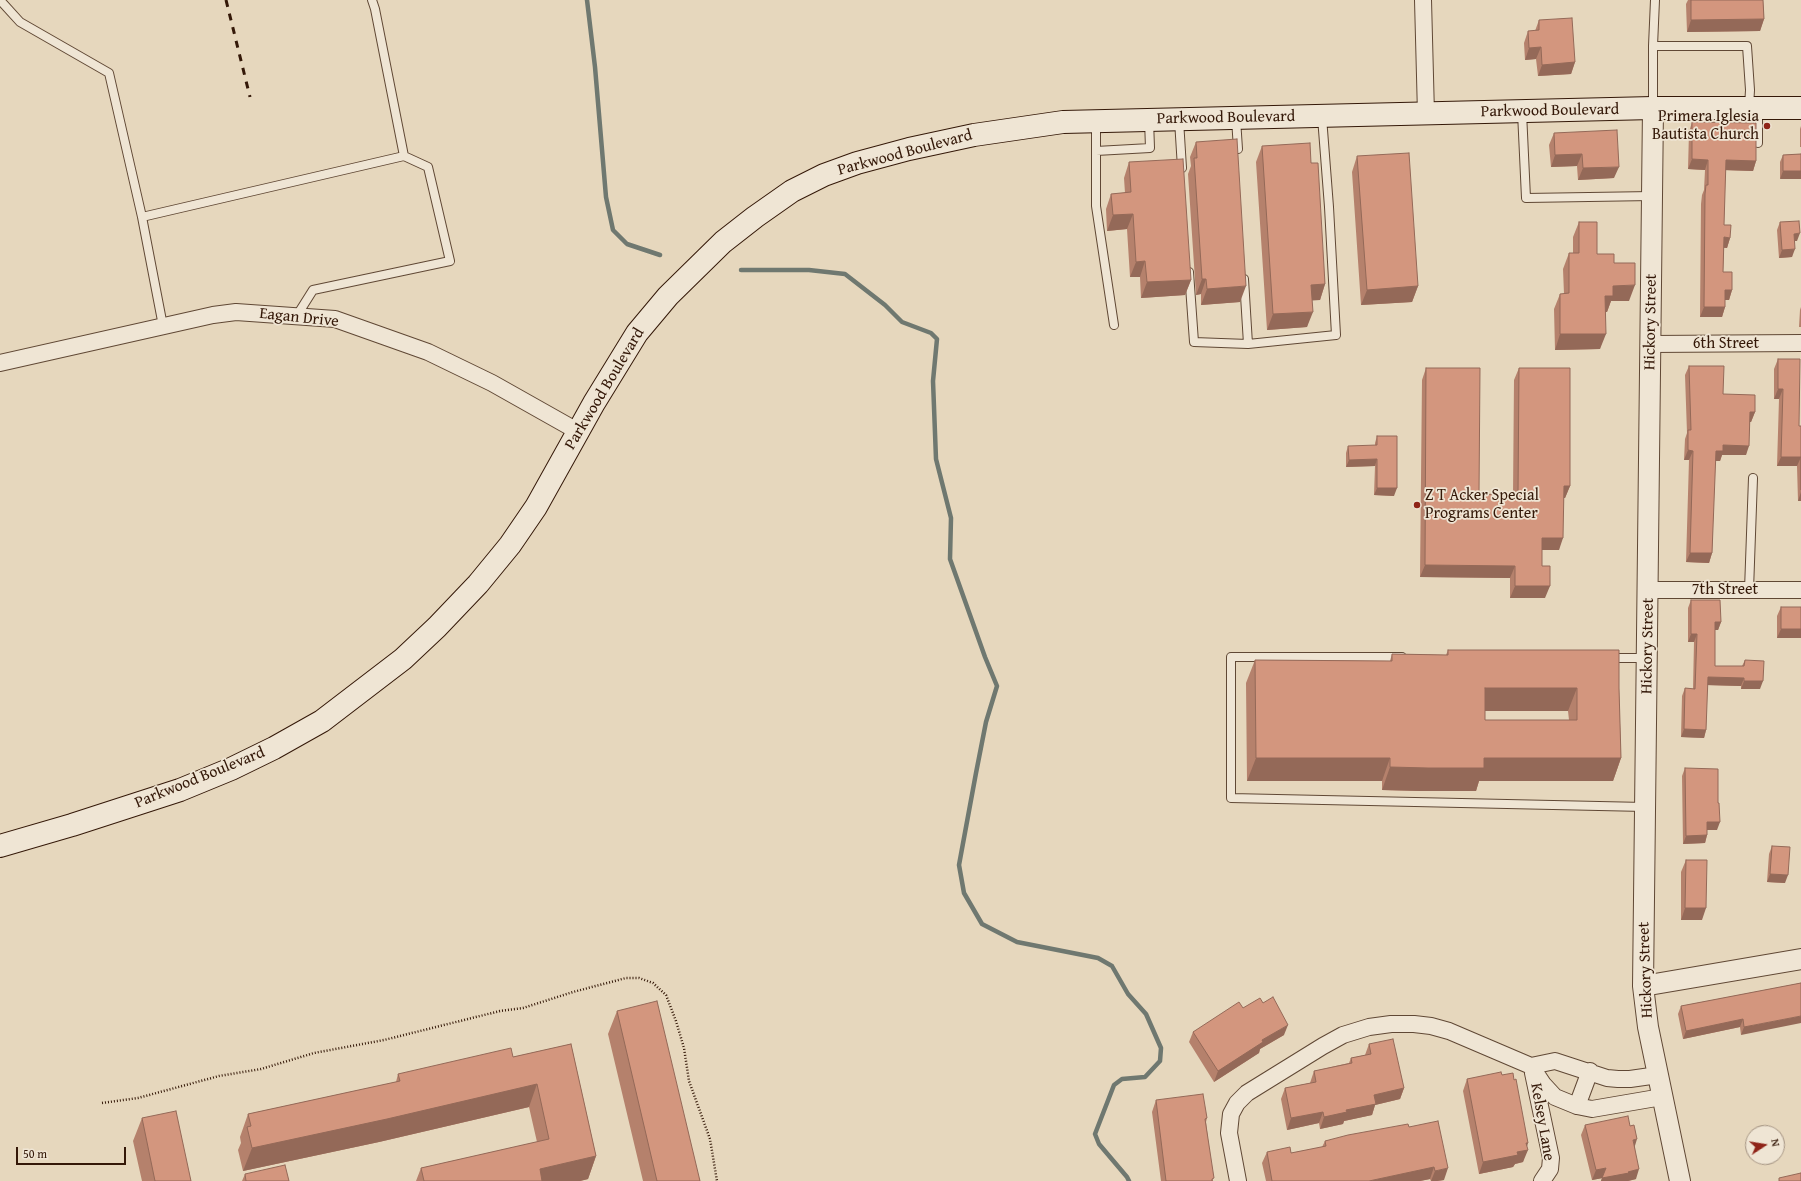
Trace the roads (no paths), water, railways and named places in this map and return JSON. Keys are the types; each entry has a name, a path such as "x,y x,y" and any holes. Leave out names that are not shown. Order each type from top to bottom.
{"main road":[{"name":"Parkwood Boulevard","path":"0,846 72,825 180,790 231,769 322,721 403,659 437,627 478,584 510,545 536,507 594,403 637,333 668,296 723,242 755,217 792,192 824,175 909,149 1012,128 1063,122 1653,108 1801,108"}],"street":[{"path":"1423,0 1426,114"},
{"name":"Hickory Street","path":"1653,108 1644,986 1648,1027 1680,1181"},
{"name":"Eagan Drive","path":"0,363 213,315 236,312 335,319 428,352 492,383 579,432"},
{"name":"6th Street","path":"1651,344 1801,343"},
{"name":"7th Street","path":"1648,590 1801,590"},
{"path":"1644,986 1801,959"},
{"path":"1238,1181 1229,1133 1231,1114 1237,1103 1247,1093 1323,1046 1343,1035 1369,1027 1391,1024 1414,1024 1432,1026 1449,1031 1531,1066 1543,1084 1555,1097 1577,1106 1592,1109 1662,1097"},
{"path":"1531,1066 1555,1061 1590,1071 1607,1078 1618,1079 1658,1075"},
{"name":"Kelsey Lane","path":"1531,1066 1550,1158 1550,1169 1544,1180"},
{"path":"1577,1106 1590,1071"}],"lane":[{"path":"0,0 20,22 109,73 142,217 163,326"},
{"path":"372,0 376,9 404,156"},
{"path":"1653,108 1655,0"},
{"path":"1653,46 1747,46 1750,90 1758,144"},
{"path":"1522,112 1526,198 1653,196"},
{"path":"1189,263 1194,342 1248,344 1336,334 1322,116"},
{"path":"1236,118 1238,159"},
{"path":"1179,119 1182,175"},
{"path":"1096,151 1150,148 1149,120"},
{"path":"1096,121 1096,206 1114,325"},
{"path":"142,217 404,156 428,166 450,261 313,290 296,317"},
{"path":"1244,267 1248,344"},
{"path":"1749,590 1753,478"},
{"path":"1412,657 1231,657 1231,798 1646,806"},
{"path":"1600,658 1648,658"}],"waterway":[{"path":"587,0 595,67 606,197 613,230 627,244 660,255"},
{"path":"741,270 809,270 845,274 885,305 902,322 931,333 937,339 933,381 936,459 951,518 950,559 997,686 986,722 959,865 964,893 982,924 1017,942 1098,958 1112,966 1128,994 1146,1014 1161,1048 1160,1061 1145,1077 1122,1079 1114,1085 1095,1134 1099,1144 1129,1181"}],"railway":[{"path":"226,0 250,97"}],"place":[{"name":"Primera Iglesia Bautista Church","path":"1767,126"},
{"name":"Z T Acker Special Programs Center","path":"1417,505"}]}
